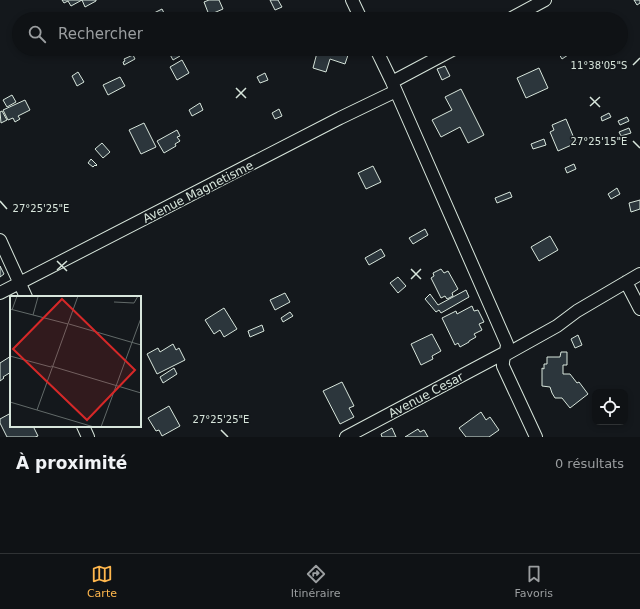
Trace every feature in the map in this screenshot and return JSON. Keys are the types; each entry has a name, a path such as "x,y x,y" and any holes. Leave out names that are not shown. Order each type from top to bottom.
{"street":[{"path":"352,0 358,12"},
{"path":"523,12 545,0"},
{"path":"379,56 507,344 503,366 536,437"},
{"name":"Avenue Magnetisme","path":"0,293 340,118 394,87 443,56"},
{"path":"0,240 26,296"},
{"name":"Avenue Cesar","path":"346,437 557,326 640,274"},
{"path":"626,282 640,309"},
{"path":"83,427 88,437"}],"building":[{"path":"62,0 82,0 71,6 68,1 64,3"},
{"path":"82,0 96,0 96,1 85,7"},
{"path":"209,0 219,0 223,9 216,12 208,12 204,2"},
{"path":"270,0 278,0 282,7 275,10"},
{"path":"634,0 640,0 640,3 637,5"},
{"path":"162,9 164,12 156,12"},
{"path":"134,56 135,59 124,65 124,59"},
{"path":"171,56 180,56 173,60"},
{"path":"316,56 348,56 345,64 330,59 326,72 313,68"},
{"path":"182,60 189,73 177,80 170,67"},
{"path":"445,66 450,76 442,80 437,69"},
{"path":"539,68 548,88 526,98 517,78"},
{"path":"78,72 84,82 77,86 72,76"},
{"path":"265,73 268,80 260,83 257,77"},
{"path":"120,77 125,86 108,95 103,85"},
{"path":"461,89 484,135 468,143 460,127 441,137 432,120 452,110 445,97"},
{"path":"12,95 16,102 7,107 3,100"},
{"path":"25,100 30,110 18,116 20,119 15,122 13,118 8,120 3,110"},
{"path":"200,103 203,110 192,116 189,110"},
{"path":"279,109 282,116 275,119 272,113"},
{"path":"2,111 7,120 1,123 0,112"},
{"path":"609,113 611,117 602,121 601,117"},
{"path":"627,117 629,121 620,125 618,121"},
{"path":"566,119 576,143 558,151 550,132 554,130 552,125"},
{"path":"144,123 156,147 141,154 129,130"},
{"path":"629,128 631,133 621,136 619,132"},
{"path":"177,130 180,136 177,137 180,141 175,144 176,146 164,153 157,141"},
{"path":"544,139 546,145 533,149 531,144"},
{"path":"102,143 110,152 103,158 95,149"},
{"path":"91,159 97,165 96,166 95,165 93,167 88,163"},
{"path":"574,164 576,169 567,173 565,168"},
{"path":"373,166 381,182 366,189 358,173"},
{"path":"617,188 620,194 611,199 608,194"},
{"path":"510,192 512,197 497,203 495,198"},
{"path":"640,200 640,209 631,212 629,203"},
{"path":"425,229 428,235 413,244 409,238"},
{"path":"550,236 558,250 539,261 531,247"},
{"path":"381,249 385,256 369,265 365,258"},
{"path":"0,266 4,274 0,277"},
{"path":"441,269 444,273 448,271 458,289 452,293 453,296 447,299 445,296 441,298 431,278 434,276 433,273"},
{"path":"398,277 406,286 398,293 390,283"},
{"path":"466,290 469,297 441,313 439,310 436,312 425,299 430,294 438,305"},
{"path":"285,293 290,302 275,310 270,300"},
{"path":"472,306 474,311 478,310 484,322 479,324 482,330 474,334 476,337 460,347 458,343 455,345 442,318 456,311 457,314"},
{"path":"224,308 237,329 224,337 220,330 214,334 205,320"},
{"path":"290,312 293,316 283,322 281,318"},
{"path":"262,325 264,331 250,337 248,331"},
{"path":"432,334 441,351 432,356 433,359 421,365 411,344"},
{"path":"578,335 582,345 575,348 571,339"},
{"path":"173,344 176,350 179,348 185,360 157,374 147,354 158,348 160,352"},
{"path":"561,352 567,352 567,365 563,365 563,374 570,374 577,383 579,382 588,394 570,408 562,398 555,398 550,387 542,386 542,368 544,369 544,364 547,364 547,357 560,357"},
{"path":"10,357 10,373 0,381 0,363"},
{"path":"174,368 177,374 163,383 160,377"},
{"path":"342,382 354,406 349,408 354,417 340,424 323,391"},
{"path":"169,406 180,426 162,436 159,430 156,431 148,418"},
{"path":"481,412 486,420 490,417 499,430 489,437 466,437 459,428"},
{"path":"10,414 10,427 34,427 38,436 7,437 0,423 0,419"},
{"path":"392,428 396,437 382,437 381,434"},
{"path":"418,429 420,432 424,430 428,437 405,437"}]}
